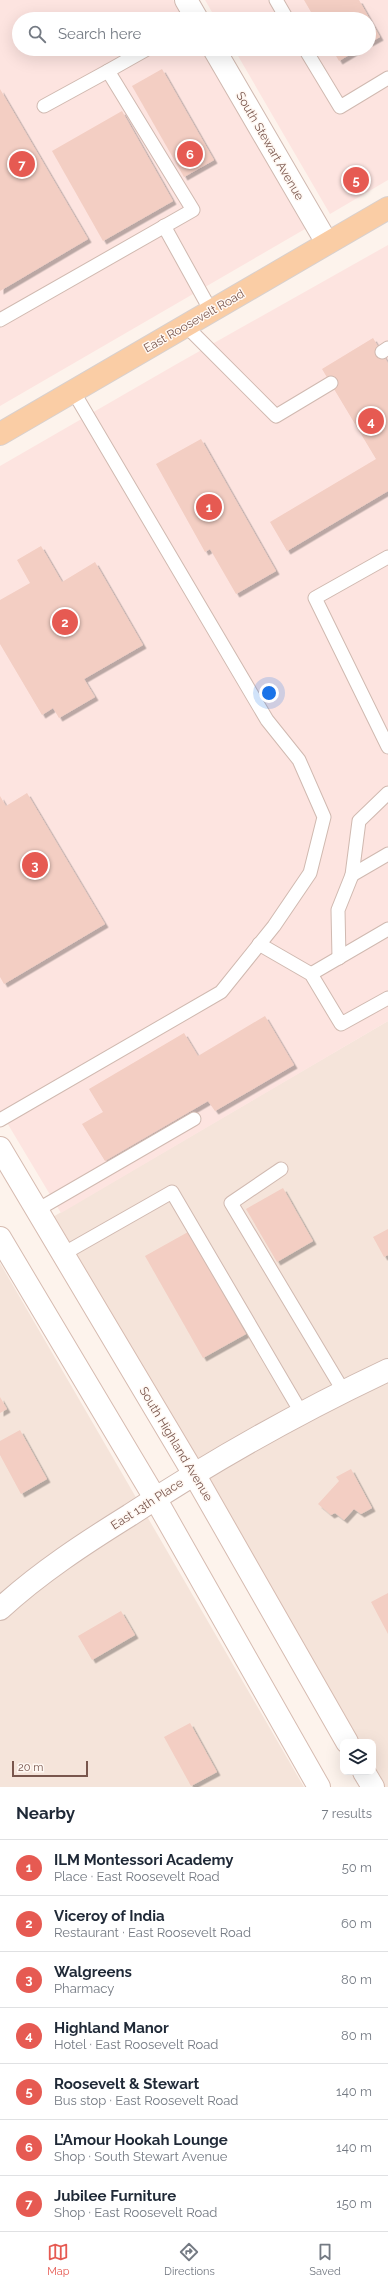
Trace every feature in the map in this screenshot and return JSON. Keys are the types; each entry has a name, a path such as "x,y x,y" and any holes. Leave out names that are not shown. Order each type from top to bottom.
{"main road":[{"path":"186,0 193,12"},
{"name":"South Stewart Avenue","path":"218,56 327,243"},
{"name":"East Roosevelt Road","path":"2,429 73,391 388,208"},
{"name":"South Highland Avenue","path":"0,1148 194,1474 345,1739"},
{"path":"0,1238 155,1498 319,1787"},
{"name":"East 13th Place","path":"0,1609 49,1569 155,1498 194,1474 302,1414 388,1370"},
{"path":"366,1775 373,1787"}],"lane":[{"path":"276,0 283,12"},
{"path":"44,106 135,56"},
{"path":"309,56 340,106 388,78"},
{"path":"0,320 193,210 108,72"},
{"path":"164,226 211,311"},
{"path":"186,326 276,416 331,383"},
{"path":"0,1120 221,992 274,926 310,873 324,818 299,760 267,720 73,391"},
{"path":"388,557 315,598 388,747"},
{"path":"339,958 338,910 352,875 359,820 388,793"},
{"path":"352,875 388,854"},
{"path":"311,974 388,929"},
{"path":"259,944 311,974 341,1024 388,998"},
{"path":"37,1210 194,1119"},
{"path":"281,1169 231,1203 344,1392"},
{"path":"63,1254 172,1192 302,1414"}],"shaded area":[{"path":"0,0 173,0 180,12 12,12 12,56 206,56 305,229 0,406"},
{"path":"205,0 388,0 388,180 330,214 238,56 376,56 376,12 212,12"},
{"path":"388,245 388,1021 61,1213 0,1111 0,466"},
{"path":"388,1021 388,1787 367,1787 372,1775 376,1775 376,1739 340,1739 340,1741 34,1228"},
{"path":"0,1263 304,1787 0,1787"}],"building":[{"path":"304,0 359,0 366,12 311,12"},
{"path":"376,30 380,37 376,39"},
{"path":"336,56 347,56 339,61"},
{"path":"162,69 214,160 184,177 132,86"},
{"path":"0,89 88,239 0,291"},
{"path":"122,111 173,201 103,241 52,151"},
{"path":"373,338 388,363 388,491 287,551 270,522 376,459 322,369"},
{"path":"201,439 276,571 236,594 210,549 205,552 156,464"},
{"path":"41,546 62,582 95,562 143,645 84,679 95,697 59,718 53,708 42,715 0,644 0,600 30,583 17,560"},
{"path":"27,793 105,924 4,984 0,977 0,796 6,806"},
{"path":"265,1016 294,1065 215,1111 208,1101 105,1161 82,1124 103,1112 89,1089 184,1033 198,1056"},
{"path":"283,1188 313,1241 277,1262 246,1209"},
{"path":"388,1229 388,1255 384,1257 373,1237"},
{"path":"188,1232 246,1334 203,1358 145,1256"},
{"path":"0,1397 7,1409 0,1413"},
{"path":"20,1430 47,1479 21,1494 0,1455 0,1441"},
{"path":"351,1469 372,1508 361,1514 354,1509 344,1520 335,1513 331,1515 318,1504 339,1481 336,1477"},
{"path":"388,1593 388,1634 371,1602"},
{"path":"121,1611 135,1635 92,1660 78,1636"},
{"path":"190,1723 217,1772 191,1786 164,1737"}],"place":[{"name":"L’Amour Hookah Lounge","path":"190,154"},
{"name":"Jubilee Furniture","path":"22,164"},
{"name":"Roosevelt & Stewart","path":"356,180"},
{"name":"Highland Manor","path":"371,421"},
{"name":"ILM Montessori Academy","path":"209,507"},
{"name":"Viceroy of India","path":"65,622"},
{"name":"Walgreens","path":"35,865"}]}
